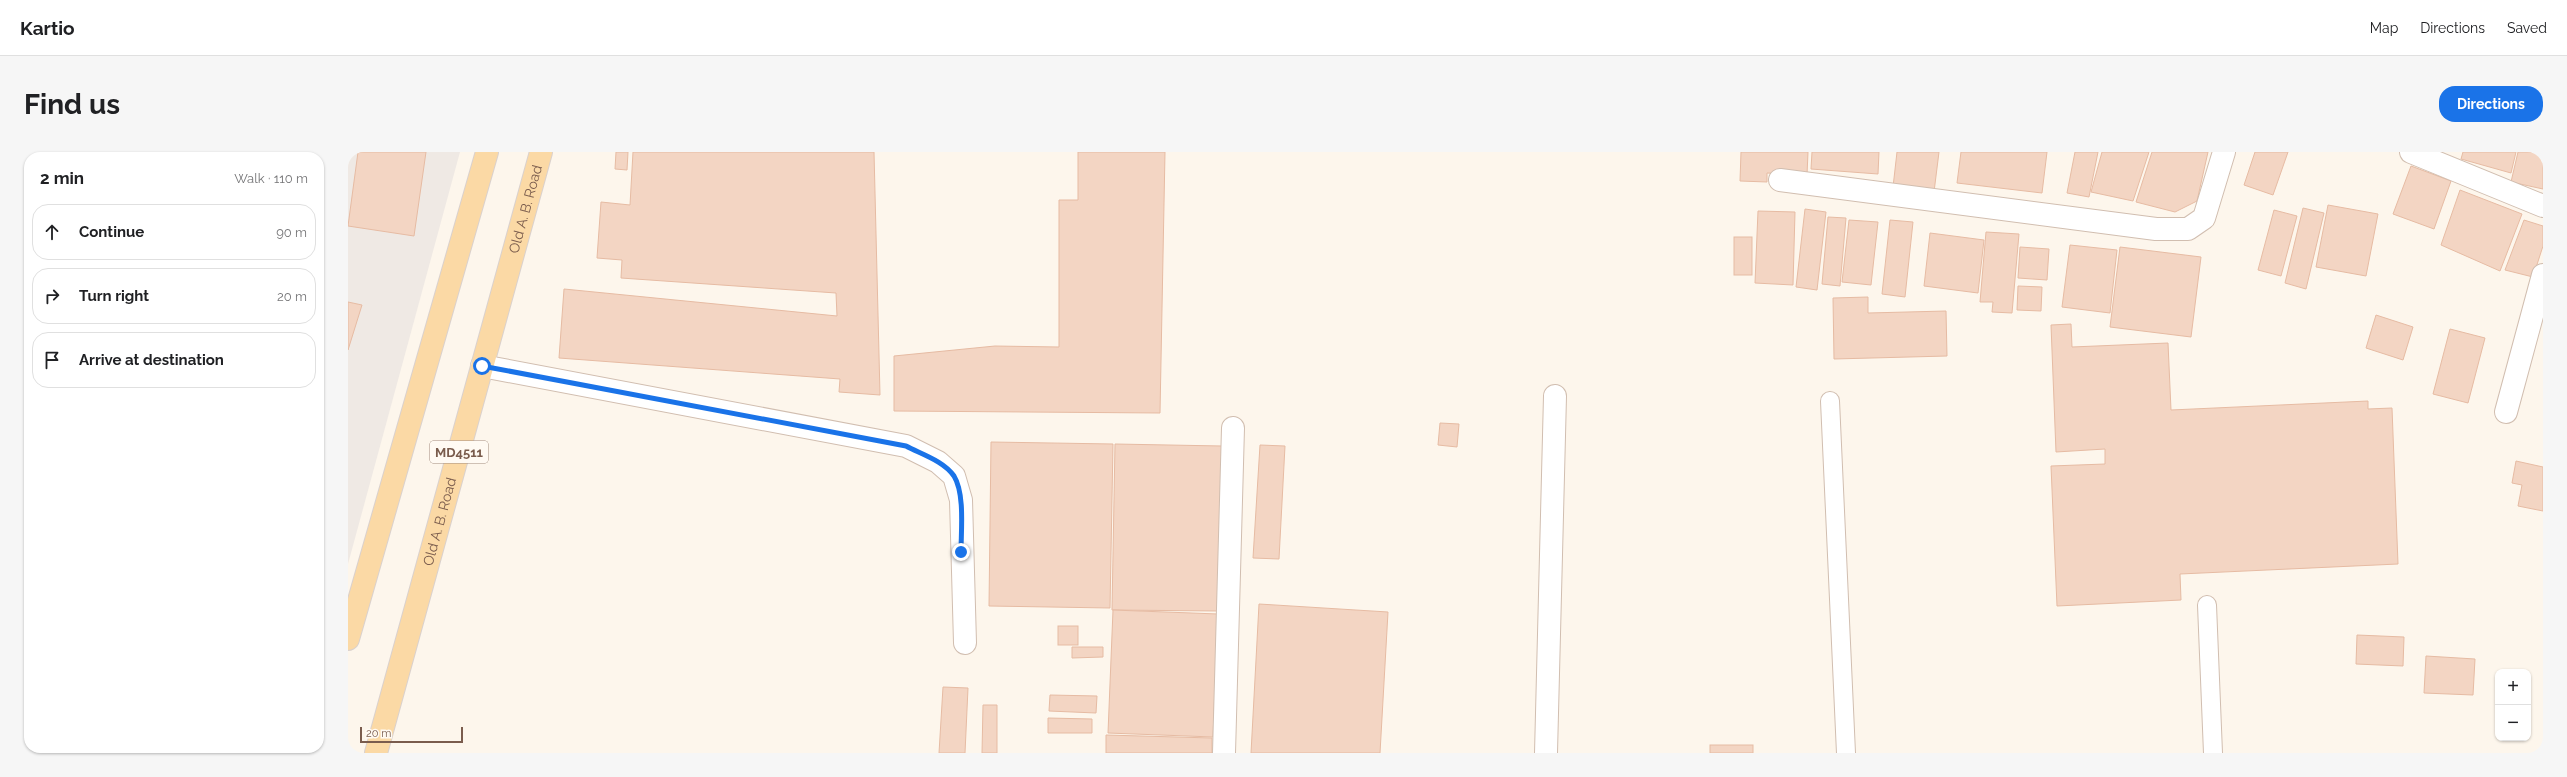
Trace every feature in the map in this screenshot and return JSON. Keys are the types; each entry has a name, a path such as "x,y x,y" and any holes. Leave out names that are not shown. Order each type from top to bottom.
{"main road":[{"path":"348,639 487,152"},
{"name":"Old A. B. Road","path":"376,753 541,152"}],"street":[{"path":"1780,180 2156,229 2188,229 2204,218 2224,152"},
{"path":"2411,152 2543,206"},
{"path":"2506,412 2543,275"},
{"path":"482,366 906,446 938,462 954,476 961,500 965,643"},
{"path":"1546,753 1555,396"},
{"path":"1224,753 1233,428"}],"lane":[{"path":"1830,401 1846,753"},
{"path":"2207,605 2213,753"}],"shaded area":[{"path":"348,152 460,152 348,564"}],"building":[{"path":"358,152 426,152 414,236 348,226"},
{"path":"616,152 628,152 627,170 615,169"},
{"path":"633,152 874,152 880,395 839,392 840,379 559,358 564,289 837,316 836,293 621,278 622,260 597,258 601,202 630,205"},
{"path":"1078,152 1165,152 1160,413 894,411 894,356 995,346 1059,347 1059,200 1078,200"},
{"path":"1741,152 1808,152 1807,175 1767,173 1767,182 1740,181"},
{"path":"1812,152 1879,152 1878,174 1811,169"},
{"path":"1897,152 1939,152 1934,192 1893,187"},
{"path":"1961,152 2047,152 2042,193 1957,183"},
{"path":"2075,152 2098,152 2089,197 2067,193"},
{"path":"2102,152 2149,152 2133,201 2091,192"},
{"path":"2152,152 2208,152 2197,201 2175,212 2136,202"},
{"path":"2255,152 2288,152 2273,195 2244,185"},
{"path":"2463,152 2516,152 2511,173 2461,159"},
{"path":"2518,152 2543,152 2543,189 2511,182"},
{"path":"2411,166 2451,181 2434,229 2393,214"},
{"path":"2460,190 2522,214 2500,271 2441,245"},
{"path":"2328,205 2378,214 2366,276 2316,267"},
{"path":"2303,208 2324,213 2306,289 2285,283"},
{"path":"1805,209 1826,212 1817,290 1796,287"},
{"path":"2274,210 2297,216 2281,276 2258,270"},
{"path":"1758,211 1795,212 1793,285 1755,283"},
{"path":"1828,217 1846,218 1840,286 1822,284"},
{"path":"1849,220 1878,222 1871,285 1842,282"},
{"path":"1890,220 1913,222 1905,297 1882,294"},
{"path":"2524,220 2543,226 2543,246 2533,277 2505,270"},
{"path":"1986,232 2019,234 2012,313 1992,312 1993,302 1980,302"},
{"path":"1930,233 1984,240 1978,293 1924,286"},
{"path":"1734,237 1752,237 1752,275 1734,275"},
{"path":"2070,245 2117,250 2110,313 2062,307"},
{"path":"2020,247 2049,249 2047,280 2018,278"},
{"path":"2120,247 2201,257 2191,337 2110,327"},
{"path":"2018,286 2042,287 2041,311 2017,310"},
{"path":"1868,297 1868,313 1946,311 1947,356 1834,359 1833,298"},
{"path":"348,302 362,305 348,350"},
{"path":"2376,315 2413,327 2403,360 2366,348"},
{"path":"2071,324 2072,347 2168,343 2171,410 2368,401 2368,409 2392,408 2398,564 2180,574 2181,600 2057,606 2051,466 2105,464 2105,449 2056,452 2051,325"},
{"path":"2450,329 2485,338 2468,403 2433,394"},
{"path":"1440,423 1459,424 1457,447 1438,445"},
{"path":"991,442 1113,444 1110,608 989,606"},
{"path":"1115,444 1222,446 1218,611 1112,610"},
{"path":"1260,445 1285,446 1279,559 1253,558"},
{"path":"2516,461 2543,467 2543,511 2518,506 2522,485 2512,483"},
{"path":"1259,604 1388,612 1380,753 1251,753"},
{"path":"1113,610 1218,614 1213,737 1108,733"},
{"path":"1058,626 1078,626 1078,645 1058,645"},
{"path":"2357,635 2404,637 2403,666 2356,664"},
{"path":"1072,647 1103,647 1103,657 1072,658"},
{"path":"2426,656 2475,659 2473,695 2424,693"},
{"path":"943,687 968,688 965,753 939,753"},
{"path":"1050,695 1097,696 1096,713 1049,711"},
{"path":"983,705 997,705 997,753 982,753"},
{"path":"1048,718 1092,719 1092,733 1048,733"},
{"path":"1106,735 1212,738 1212,753 1106,753"},
{"path":"1710,745 1753,745 1753,753 1710,753"}],"route":[{"path":"482,366 906,446 938,462 954,476 961,500 961,552"}]}
